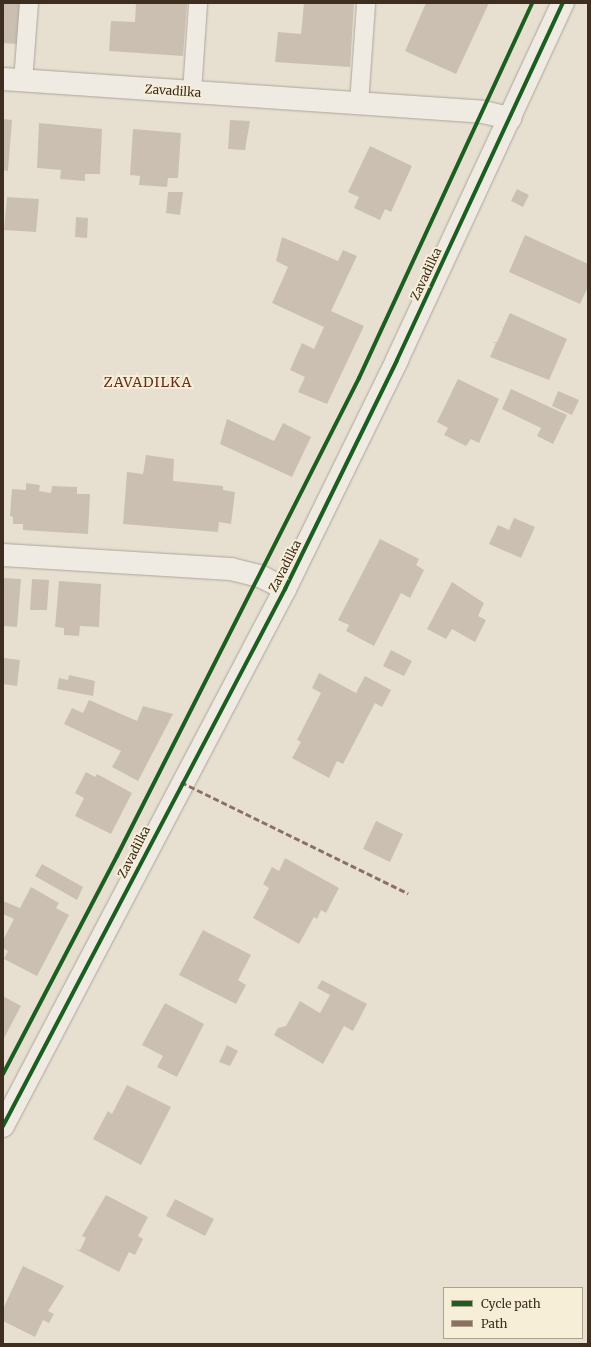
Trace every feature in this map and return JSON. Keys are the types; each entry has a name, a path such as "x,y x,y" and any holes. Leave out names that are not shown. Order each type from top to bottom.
{"street":[{"name":"Zavadilka","path":"3,1126 285,590 397,360 563,3"},
{"name":"Zavadilka","path":"13,80 483,112 510,118"},
{"name":"Zavadilka","path":"3,555 231,569 260,576 285,590"}],"lane":[{"path":"13,80 29,3"},
{"path":"192,92 198,3"},
{"path":"359,104 366,3"}],"building":[{"path":"3,3 20,3 17,44 3,43"},
{"path":"136,3 187,3 183,56 109,51 111,21 135,22"},
{"path":"304,3 354,3 350,67 275,62 278,32 301,34"},
{"path":"426,3 489,3 456,74 405,51"},
{"path":"3,119 12,120 8,171 3,170"},
{"path":"230,120 250,121 245,150 228,149"},
{"path":"39,123 102,129 100,174 85,174 85,181 60,179 61,170 37,168"},
{"path":"133,129 181,133 178,178 168,178 167,187 139,185 140,176 130,175"},
{"path":"370,146 412,166 391,212 385,209 380,220 354,208 359,197 348,192"},
{"path":"517,189 529,195 523,207 511,201"},
{"path":"168,192 183,192 180,215 166,213"},
{"path":"7,197 39,199 36,232 4,230"},
{"path":"76,217 88,218 87,238 75,237"},
{"path":"525,235 588,264 588,287 580,304 509,272"},
{"path":"282,237 338,261 343,250 357,256 331,311 364,326 327,404 298,392 305,377 290,370 302,343 314,349 324,327 272,303 288,267 276,261"},
{"path":"510,313 567,339 549,380 490,357 496,343 493,342 497,342 503,329 501,327 503,328"},
{"path":"458,379 499,399 479,443 471,439 466,446 444,435 448,428 437,422"},
{"path":"511,389 567,415 553,444 537,436 541,428 502,409"},
{"path":"558,391 579,400 572,415 552,406"},
{"path":"227,419 274,441 283,423 311,437 292,477 220,444"},
{"path":"146,455 174,459 173,481 223,486 223,490 235,492 231,524 219,522 218,532 123,524 127,472 143,474"},
{"path":"26,483 40,485 39,491 51,493 52,486 77,487 77,494 90,494 88,534 23,530 23,524 13,524 13,517 10,516 12,489 26,490"},
{"path":"514,518 535,527 521,558 489,544 498,525 509,530"},
{"path":"380,539 419,559 416,565 424,570 410,598 401,593 374,646 346,631 349,625 338,620"},
{"path":"3,578 21,579 17,627 3,626"},
{"path":"32,579 49,580 47,610 30,610"},
{"path":"59,581 101,584 99,627 80,626 79,636 64,635 64,628 55,627"},
{"path":"452,582 484,603 478,616 486,620 475,642 452,629 446,639 427,629"},
{"path":"391,650 412,661 404,676 383,666"},
{"path":"4,658 20,660 17,686 3,684"},
{"path":"319,673 356,693 365,676 391,690 382,707 375,703 343,764 337,761 329,778 292,758 301,742 297,740 321,693 312,688"},
{"path":"69,675 95,681 93,696 57,689 59,678 68,680"},
{"path":"89,700 137,721 143,706 173,714 138,781 112,767 121,751 64,724 72,708 83,713"},
{"path":"86,772 95,777 97,774 132,793 111,834 75,816 84,798 75,793"},
{"path":"376,821 403,834 390,862 363,849"},
{"path":"285,858 339,888 326,913 321,910 317,919 314,917 299,944 253,918 269,888 263,884 272,867 279,871"},
{"path":"42,864 83,887 77,900 35,876"},
{"path":"31,887 59,903 56,908 69,915 37,976 4,959 8,951 3,948 3,940 14,919 3,914 3,901 20,908"},
{"path":"203,930 251,955 238,980 246,985 236,1004 179,975"},
{"path":"322,980 367,1004 353,1031 344,1026 323,1064 274,1035 278,1028 286,1026 300,1001 320,1013 330,995 317,988"},
{"path":"3,996 21,1006 3,1040"},
{"path":"165,1003 204,1024 177,1077 157,1067 163,1056 142,1045"},
{"path":"227,1045 238,1051 230,1066 219,1062"},
{"path":"127,1085 171,1107 141,1165 93,1139 108,1111 112,1114"},
{"path":"106,1195 148,1217 138,1236 143,1239 135,1255 129,1252 119,1272 75,1249 80,1250 86,1238 82,1236"},
{"path":"175,1199 214,1219 205,1236 166,1216"},
{"path":"23,1266 64,1286 48,1311 54,1314 49,1323 43,1320 35,1337 3,1321 3,1309"}],"marked path":[{"path":"181,782 408,893"}],"cycle path":[{"path":"3,1074 117,856 359,378 532,3"},
{"path":"3,1126 285,589 397,360 563,3"}],"district":[{"name":"ZAVADILKA","path":"148,382"}]}
